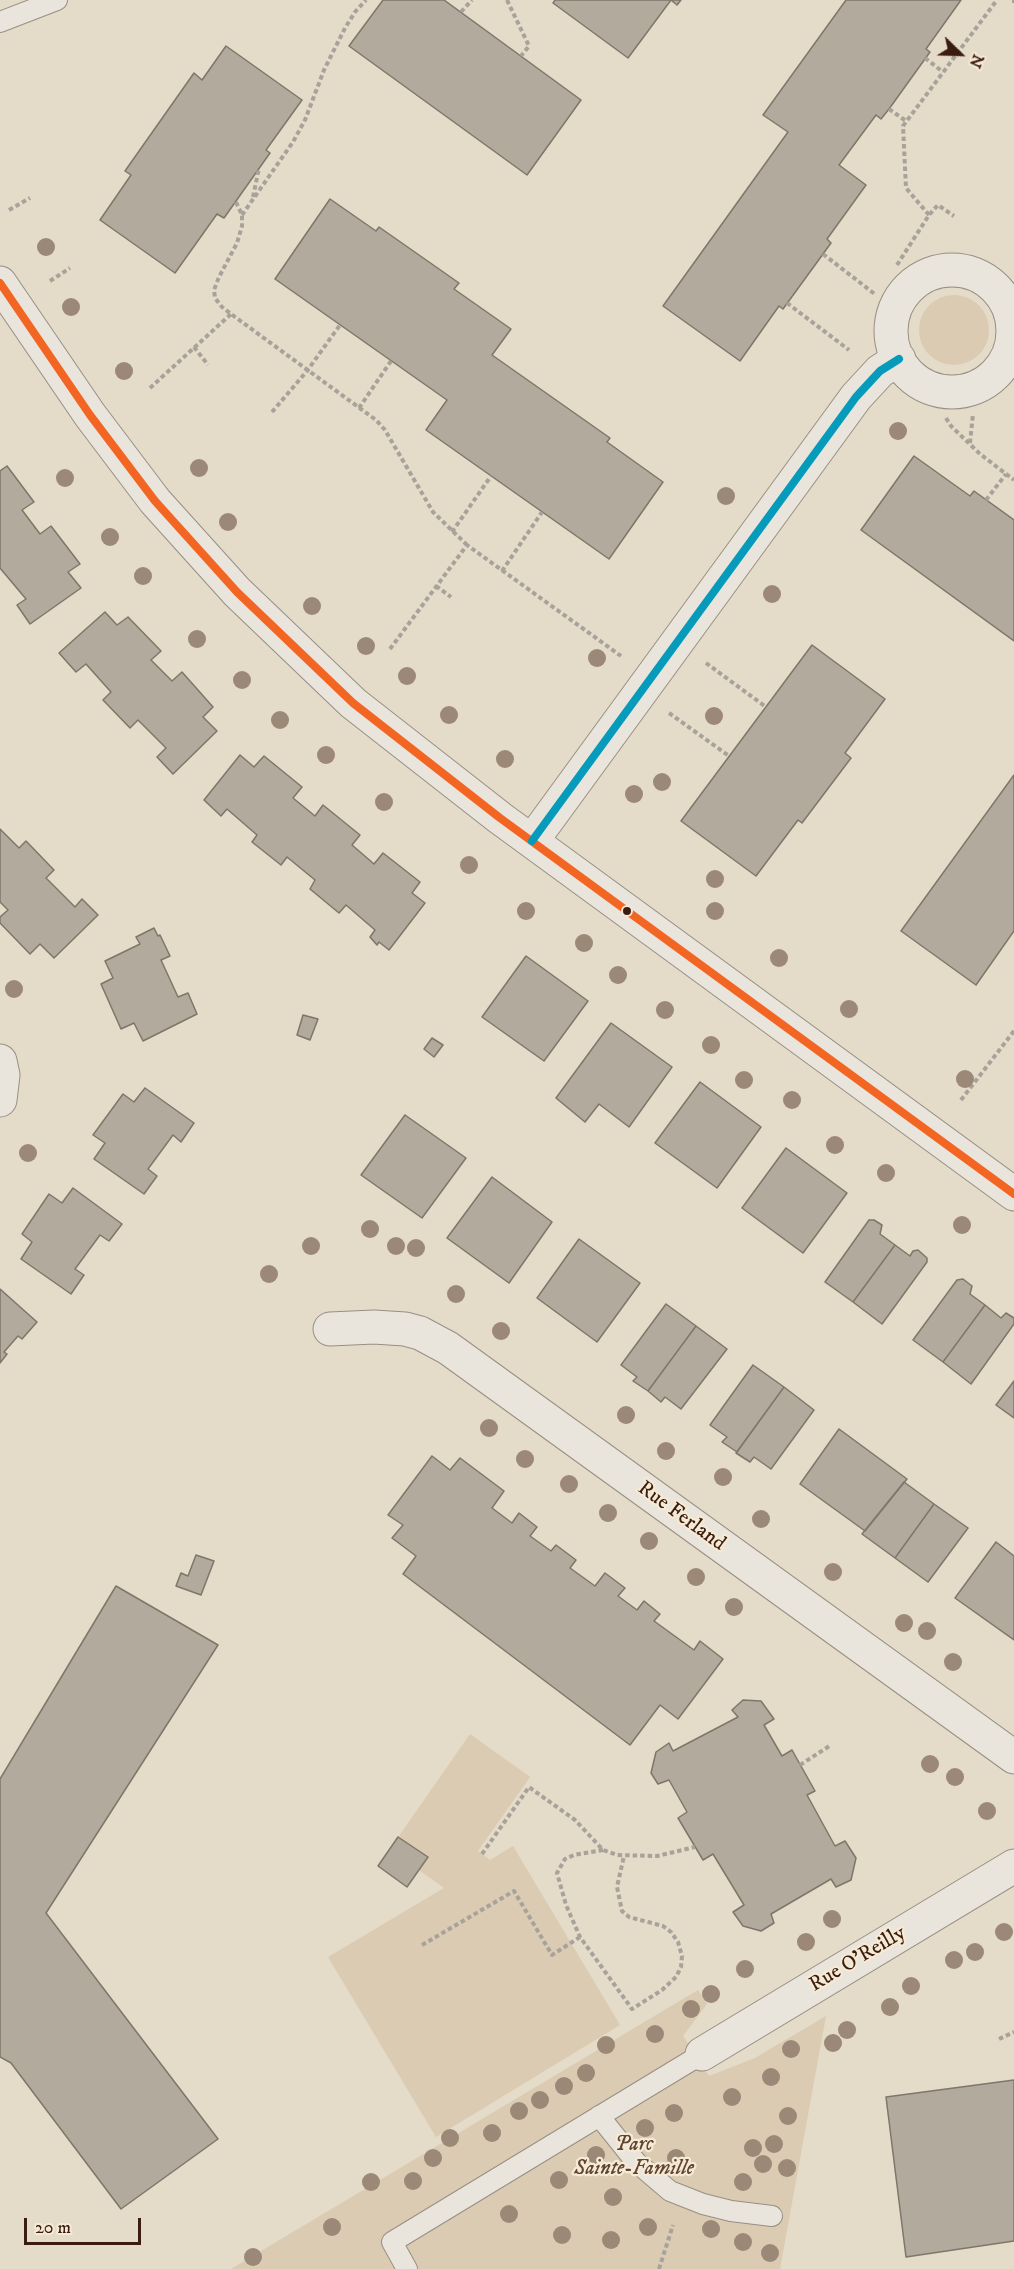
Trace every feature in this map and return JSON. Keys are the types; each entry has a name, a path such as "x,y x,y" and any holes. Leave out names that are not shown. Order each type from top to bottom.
{"street":[{"path":"0,283 37,340 112,445 176,525 237,592 354,703 532,841 1014,1194"},
{"path":"532,841 856,398 879,370 898,359"},
{"path":"0,1061 3,1075 0,1100"},
{"name":"Rue Ferland","path":"330,1329 390,1327 420,1333 442,1344 1014,1757"},
{"name":"Rue O'Reilly","path":"702,2054 1014,1866"}],"lane":[{"path":"0,22 57,0"},
{"path":"407,2269 392,2242 702,2054"},
{"path":"599,2116 636,2162 670,2192 731,2211 772,2216"}],"path":[{"path":"366,0 354,12 345,28 293,142 242,215 237,243 219,277 214,290 215,298 231,314 376,420 385,430 433,512 452,532 502,571 627,660"},
{"path":"461,12 472,0"},
{"path":"507,0 528,46 521,56"},
{"path":"929,215 906,188 903,126 997,0"},
{"path":"925,58 943,72"},
{"path":"889,109 906,121"},
{"path":"252,200 259,168"},
{"path":"9,210 30,198"},
{"path":"236,202 242,215"},
{"path":"897,265 938,205 954,216"},
{"path":"823,254 876,295"},
{"path":"50,281 70,268"},
{"path":"787,303 851,351"},
{"path":"150,388 231,314"},
{"path":"272,412 307,371 340,325"},
{"path":"194,347 208,364"},
{"path":"359,408 391,361"},
{"path":"970,444 969,435 973,414"},
{"path":"946,418 970,444 1014,480"},
{"path":"986,500 1006,474"},
{"path":"452,532 491,476"},
{"path":"502,571 542,512"},
{"path":"390,649 467,545"},
{"path":"436,586 451,597"},
{"path":"702,661 766,707"},
{"path":"666,711 729,756"},
{"path":"961,1100 1014,1031"},
{"path":"800,1765 831,1746"},
{"path":"482,1854 529,1787 575,1820 603,1850"},
{"path":"624,1856 618,1887 618,1900 622,1911 629,1917 663,1926 671,1932 678,1942 682,1956 681,1967 676,1977 632,2009 580,1937 566,1905 557,1873 565,1859 574,1855 603,1850 624,1856 657,1856 695,1847"},
{"path":"422,1945 514,1891 552,1954 580,1937"},
{"path":"999,2039 1014,2032"},
{"path":"659,2269 675,2219"}],"green space":[{"path":"954,295 967,298 979,305 986,317 989,330 986,343 979,355 967,362 954,365 941,362 929,355 922,343 919,330 922,317 929,305 941,298"},
{"path":"470,1734 530,1777 478,1851 490,1860 513,1846 620,2025 436,2137 328,1957 444,1888 419,1870 407,1887 378,1866"},
{"name":"Parc Sainte-Famille","path":"698,1990 707,2004 683,2036 709,2076 755,2058 826,2016 780,2269 231,2269"}],"building":[{"path":"383,0 444,0 581,100 527,175 349,46"},
{"path":"555,0 671,0 628,58 553,3"},
{"path":"671,0 681,0 677,5"},
{"path":"846,0 961,0 926,49 930,52 889,109 881,119 876,115 839,165 866,185 827,239 831,243 783,309 779,306 740,361 663,306 788,132 763,115"},
{"path":"226,46 302,100 266,150 270,153 224,218 217,214 175,273 100,220 131,175 125,171 194,73 202,80"},
{"path":"330,199 376,231 379,227 459,283 454,289 511,329 492,355 610,438 607,442 663,482 609,559 426,430 447,400 275,279"},
{"path":"914,456 970,496 974,491 1014,520 1014,641 861,530"},
{"path":"7,466 34,502 22,510 40,534 51,526 80,564 68,572 81,588 30,624 17,605 26,599 0,568 0,471"},
{"path":"105,612 117,625 128,617 161,651 151,660 172,681 182,672 213,707 203,717 217,731 173,774 157,757 166,748 138,720 130,728 103,700 111,692 86,664 76,672 59,653"},
{"path":"812,645 885,699 845,753 851,758 802,823 798,820 756,876 681,821"},
{"path":"240,755 254,767 264,756 302,787 293,798 315,816 323,805 360,835 352,845 374,864 383,853 420,882 412,893 425,903 389,950 379,942 377,945 370,937 375,930 346,905 339,913 310,889 315,880 287,857 281,865 252,842 257,835 227,809 221,816 204,800"},
{"path":"1014,775 1014,931 976,985 901,931"},
{"path":"0,829 19,848 26,841 54,870 46,878 75,907 82,899 98,915 54,958 40,944 30,954 0,923 0,917 8,910 0,902"},
{"path":"154,928 170,956 161,960 178,997 188,993 197,1014 143,1041 134,1023 121,1029 101,984 113,978 105,961 140,944 136,937"},
{"path":"526,956 588,1001 544,1061 482,1017"},
{"path":"303,1015 318,1019 310,1040 297,1035"},
{"path":"611,1023 672,1067 629,1127 599,1104 585,1122 556,1098"},
{"path":"432,1038 443,1045 434,1057 424,1049"},
{"path":"700,1082 761,1127 717,1188 655,1143"},
{"path":"145,1088 194,1123 181,1142 173,1135 148,1169 157,1176 144,1194 94,1159 105,1143 93,1135 123,1094 134,1102"},
{"path":"405,1115 466,1158 422,1218 361,1175"},
{"path":"786,1148 847,1193 803,1253 742,1208"},
{"path":"492,1177 552,1222 509,1283 447,1238"},
{"path":"73,1188 122,1224 109,1241 100,1235 75,1269 84,1275 71,1294 21,1259 32,1242 22,1234 49,1194 62,1203"},
{"path":"869,1220 882,1225 880,1234 895,1245 853,1302 825,1282"},
{"path":"579,1239 640,1283 597,1342 537,1298"},
{"path":"895,1245 910,1256 913,1251 918,1250 927,1258 927,1262 882,1324 853,1302"},
{"path":"963,1279 972,1286 970,1294 985,1305 943,1362 913,1340 957,1280"},
{"path":"0,1289 37,1322 22,1339 18,1336 4,1352 7,1354 0,1363"},
{"path":"666,1304 696,1326 648,1391 633,1381 637,1377 621,1365"},
{"path":"985,1305 1001,1318 1006,1313 1014,1318 1014,1324 971,1384 943,1362"},
{"path":"696,1326 727,1349 681,1409 665,1397 661,1402 648,1391"},
{"path":"753,1365 784,1387 737,1452 722,1442 727,1437 710,1425"},
{"path":"1014,1381 1014,1418 996,1405"},
{"path":"784,1387 814,1410 771,1469 754,1457 750,1462 736,1453"},
{"path":"839,1429 907,1479 865,1531 800,1484"},
{"path":"432,1456 450,1470 460,1458 504,1491 492,1508 512,1523 519,1513 537,1527 530,1536 551,1551 556,1545 576,1560 570,1568 595,1586 605,1573 625,1588 618,1596 637,1610 644,1601 660,1614 654,1621 694,1650 700,1641 723,1659 678,1719 660,1705 630,1745 403,1574 416,1556 392,1538 403,1525 388,1515"},
{"path":"904,1482 934,1504 895,1558 862,1534"},
{"path":"934,1504 968,1528 928,1582 895,1558"},
{"path":"996,1542 1014,1556 1014,1640 955,1598"},
{"path":"196,1555 214,1561 201,1595 176,1586 181,1573 188,1576"},
{"path":"116,1586 218,1645 46,1913 218,2139 121,2209 11,2063 0,2057 0,1779"},
{"path":"743,1700 761,1701 774,1719 764,1725 782,1756 792,1750 815,1791 807,1795 835,1846 845,1841 856,1858 851,1880 836,1887 831,1879 771,1914 774,1923 761,1931 743,1926 733,1912 744,1905 713,1854 703,1860 678,1818 687,1812 669,1780 658,1784 651,1773 656,1752 669,1743 673,1751 738,1717 732,1710"},
{"path":"398,1837 428,1857 407,1887 378,1866"},
{"path":"1014,2080 1014,2241 906,2257 886,2097"}],"transit line":[{"path":"0,283 90,415 155,501 237,592 353,703 500,818 1014,1194"},
{"path":"532,841 856,397 880,371 899,359"}]}
